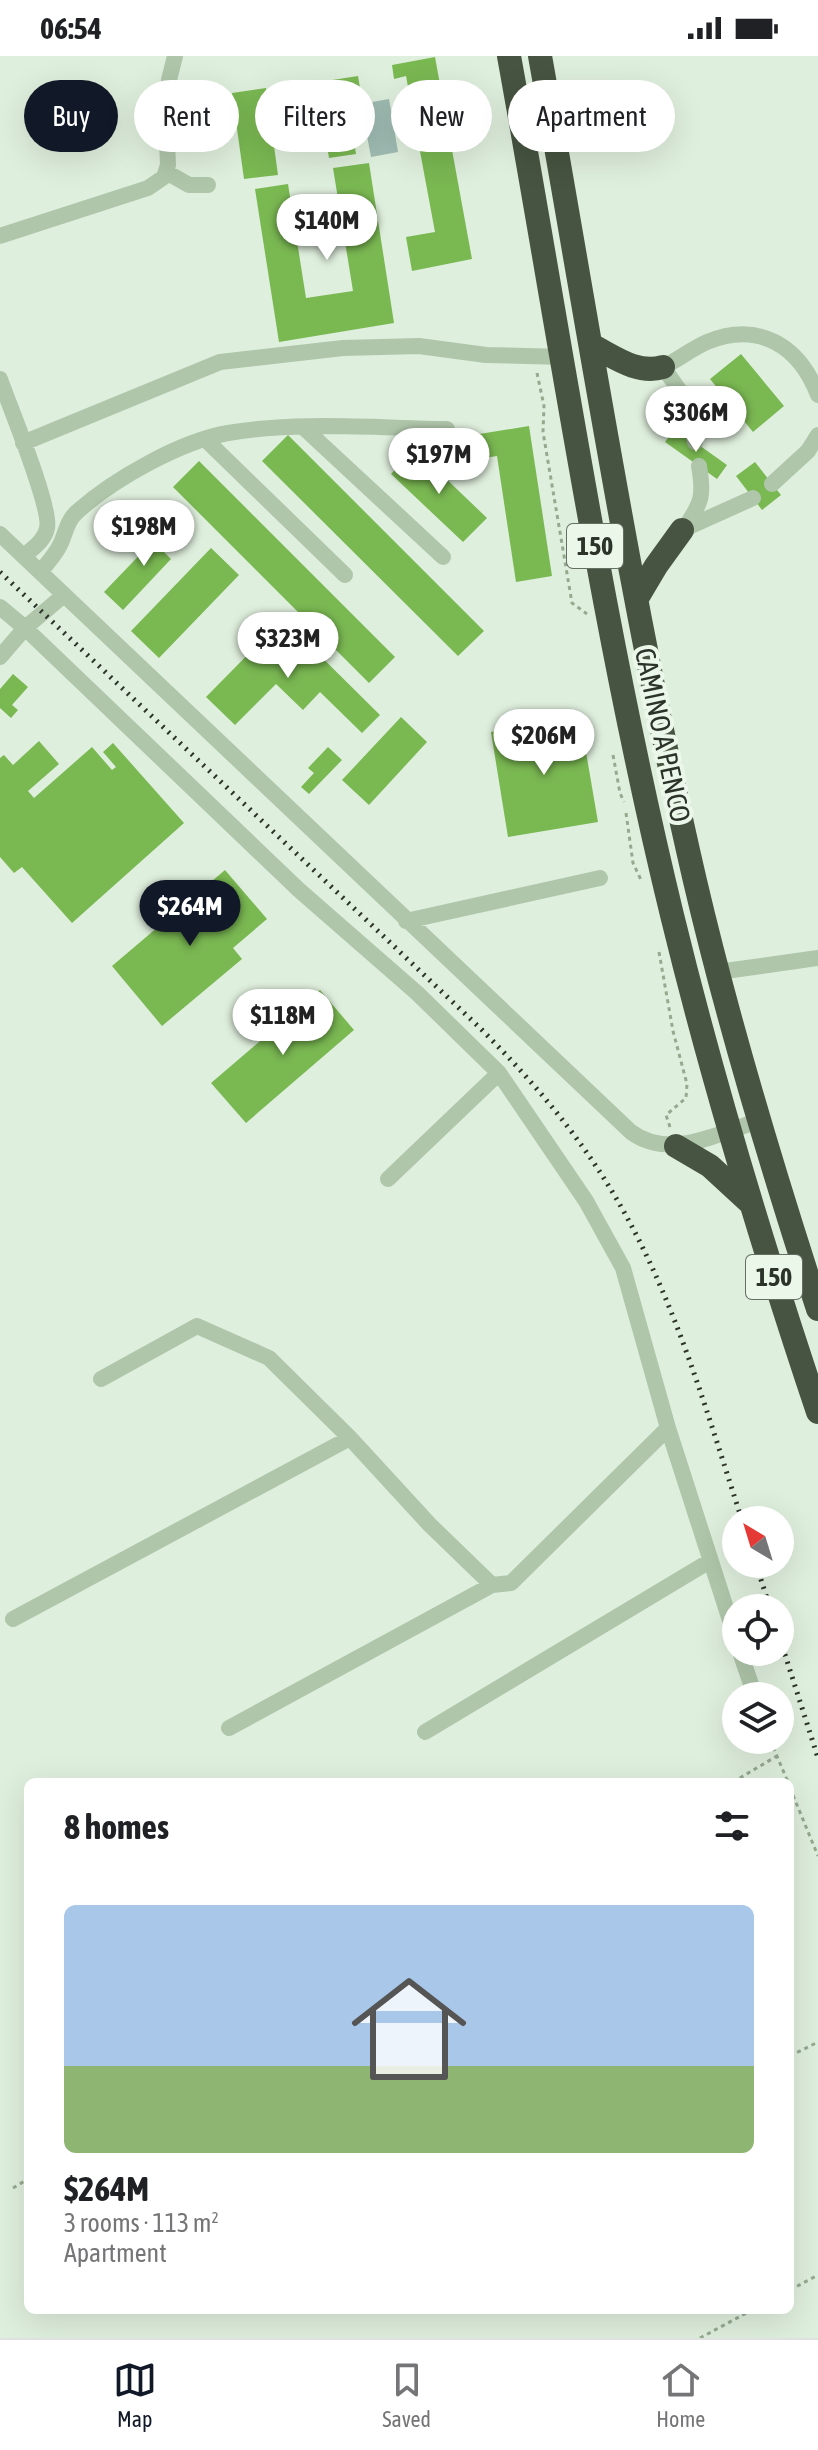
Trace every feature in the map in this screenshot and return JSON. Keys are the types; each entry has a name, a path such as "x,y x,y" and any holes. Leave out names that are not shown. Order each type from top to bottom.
{"highway":[{"name":"CAMINO A PENCO","path":"509,56 607,609 672,916 728,1130 818,1412"},
{"name":"CAMINO A PENCO","path":"540,56 674,788 758,1121 818,1309"},
{"path":"591,345 642,369 663,367"},
{"path":"637,598 682,530"},
{"path":"676,1146 710,1166 750,1202"}],"street":[{"path":"0,236 158,183 166,172 169,80 175,56"},
{"path":"166,172 189,185 208,185"},
{"path":"695,442 684,397 663,367 715,339 758,334 773,339 788,351 812,381 818,395"},
{"path":"23,443 220,362 343,348 404,346 486,355 564,357"},
{"path":"0,379 48,520 46,533 24,556"},
{"path":"304,428 443,557"},
{"path":"40,572 54,556 69,522 79,509 147,465 205,439 251,430 447,429"},
{"path":"772,484 808,451 818,435"},
{"path":"205,439 345,575"},
{"path":"682,530 701,501 699,466"},
{"path":"682,530 753,498"},
{"path":"0,534 621,1124 647,1142 676,1146 758,1121"},
{"path":"0,657 25,628 64,595"},
{"path":"0,607 299,890 417,993 499,1073 586,1201 623,1268 668,1428 722,1597"},
{"path":"406,921 600,878"},
{"path":"718,972 818,958"},
{"path":"388,1179 499,1073"},
{"path":"101,1379 197,1326 269,1358 492,1585"},
{"path":"229,1728 492,1585 511,1583 668,1428"},
{"path":"13,1619 350,1438"},
{"path":"425,1732 710,1561"}],"path":[{"path":"534,356 544,406 543,432 572,603 584,610 589,619"},
{"path":"613,753 626,809 625,820 633,863 642,882"},
{"path":"657,944 673,1031 687,1084 686,1098 666,1115 676,1146"},
{"path":"740,1778 777,1756 786,1778"},
{"path":"794,1798 818,1856"},
{"path":"794,2054 818,2042"},
{"path":"13,2188 24,2181"},
{"path":"794,2288 818,2275"},
{"path":"700,2338 745,2314"}],"shaded area":[{"path":"389,99 391,152 398,152 371,157 370,152 375,152 375,102"}],"building":[{"path":"435,57 439,80 407,80 406,76 394,79 392,65"},
{"path":"358,76 359,80 332,80"},
{"path":"255,90 255,152 275,152 278,175 244,179 239,143 239,92"},
{"path":"328,152 356,152 356,154 329,158"},
{"path":"420,152 452,152 472,259 412,271 406,237 435,232"},
{"path":"369,163 394,323 279,342 255,189 288,184 306,298 353,291 333,168"},
{"path":"741,354 784,406 753,432 710,379"},
{"path":"529,426 552,576 516,582 497,456 471,460 467,436"},
{"path":"675,428 727,465 717,479 665,442"},
{"path":"288,435 484,631 458,656 262,461"},
{"path":"415,449 487,518 463,542 391,474"},
{"path":"199,461 395,657 369,683 173,487"},
{"path":"755,462 781,495 762,510 736,476"},
{"path":"176,517 185,526 162,550 171,559 123,610 104,592"},
{"path":"211,548 239,575 159,658 131,631"},
{"path":"283,619 380,715 362,733 320,692 303,710 276,684 235,725 206,697"},
{"path":"13,674 28,687 12,705 18,710 11,718 0,708 0,689"},
{"path":"401,717 427,742 369,805 342,780"},
{"path":"580,717 598,822 508,837 491,732"},
{"path":"39,741 59,764 28,791 34,798 92,747 112,770 116,767 103,752 113,743 184,823 72,923 22,867 14,873 0,857 0,758 4,755 13,765"},
{"path":"328,747 342,760 309,794 301,787 314,773 308,768"},
{"path":"225,870 267,919 233,948 242,959 162,1026 112,966"},
{"path":"320,990 354,1030 246,1123 211,1083"}],"railway":[{"path":"0,572 480,1028 518,1067 570,1130 616,1198 656,1275 688,1355 737,1506"},
{"path":"760,1578 766,1594"},
{"path":"789,1666 818,1758"}]}
